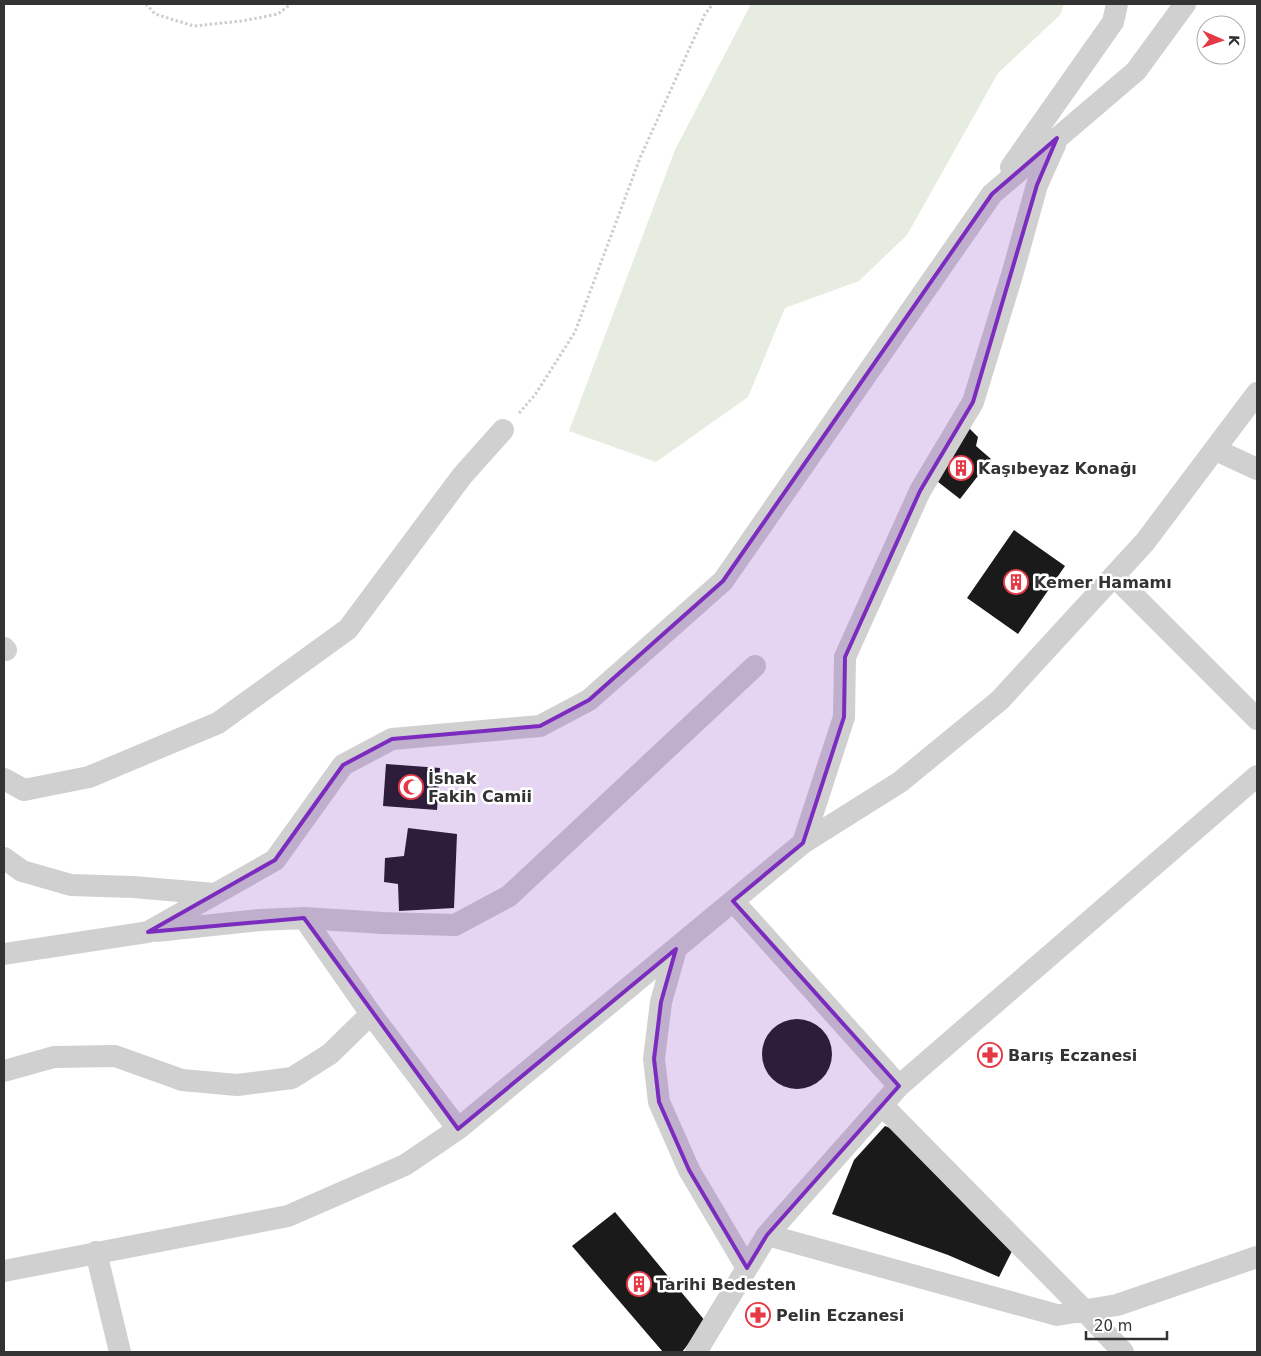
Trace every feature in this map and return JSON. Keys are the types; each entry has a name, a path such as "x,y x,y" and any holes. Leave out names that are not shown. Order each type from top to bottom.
{"street":[{"path":"148,932 275,860 343,765 392,739 540,726 589,700 723,582 1113,22 1117,4"},
{"path":"992,194 1136,71 1185,4"},
{"path":"803,843 844,717 845,657 920,491 973,402 1037,185 1058,138"},
{"path":"4,1272 96,1252 288,1216 405,1165 458,1129 803,843 900,782 1000,700 1145,542 1257,393"},
{"path":"4,778 24,790 88,777 218,723 348,629 462,476 503,430"},
{"path":"1216,450 1257,469"},
{"path":"1114,576 1257,718"},
{"path":"4,954 148,932 260,920 304,918 383,924 455,925 509,896 755,666"},
{"path":"696,1352 767,1235 899,1086 1257,776"},
{"path":"4,858 22,871 71,885 133,887 215,894"},
{"path":"733,901 899,1086"},
{"path":"304,918 370,1014 458,1129"},
{"path":"676,949 661,1002 654,1059 659,1102 688,1170 747,1268"},
{"path":"4,1071 54,1057 115,1056 182,1080 237,1085 292,1078 330,1054 370,1014"},
{"path":"882,1105 1123,1352"},
{"path":"767,1235 1057,1315 1117,1305 1257,1257"},
{"path":"96,1252 120,1352"}],"path":[{"path":"146,4 155,14 194,26 242,21 278,14 291,4"},
{"path":"503,430 535,395 575,332 640,158 705,14 713,4"}],"highlighted area":[{"path":"1057,138 1037,185 973,402 920,491 845,657 844,717 803,843 733,901 899,1086 767,1235 747,1268 689,1170 659,1102 654,1059 661,1002 676,949 458,1129 304,918 148,932 275,860 343,765 392,739 540,726 589,700 723,581 992,194"}],"shaded area":[{"path":"751,4 1064,4 1060,15 998,73 907,235 859,281 785,308 748,397 656,462 569,431 675,150"}],"building":[{"name":"Kaşıbeyaz Konağı","path":"964,423 978,437 976,446 991,459 960,499 933,478"},
{"name":"Kemer Hamamı","path":"1014,530 1065,566 1018,634 967,598"},
{"name":"İshak Fakih Camii","path":"386,764 440,768 437,810 383,806"},
{"path":"408,828 457,834 454,908 399,911 398,884 384,882 385,858 404,856"},
{"path":"797,1019 810,1022 822,1029 829,1041 832,1054 829,1067 822,1079 810,1086 797,1089 784,1086 772,1079 765,1067 762,1054 765,1041 772,1029 784,1022"},
{"path":"885,1126 898,1131 1013,1249 999,1277 948,1255 832,1214 854,1160"},
{"name":"Tarihi Bedesten","path":"615,1212 706,1322 682,1352 663,1352 572,1246"}],"place":[{"name":"Kaşıbeyaz Konağı","path":"961,468"},
{"name":"Kemer Hamamı","path":"1016,582"},
{"name":"İshak Fakih Camii","path":"411,787"},
{"name":"Barış Eczanesi","path":"990,1055"},
{"name":"Tarihi Bedesten","path":"639,1284"},
{"name":"Pelin Eczanesi","path":"758,1315"}]}
